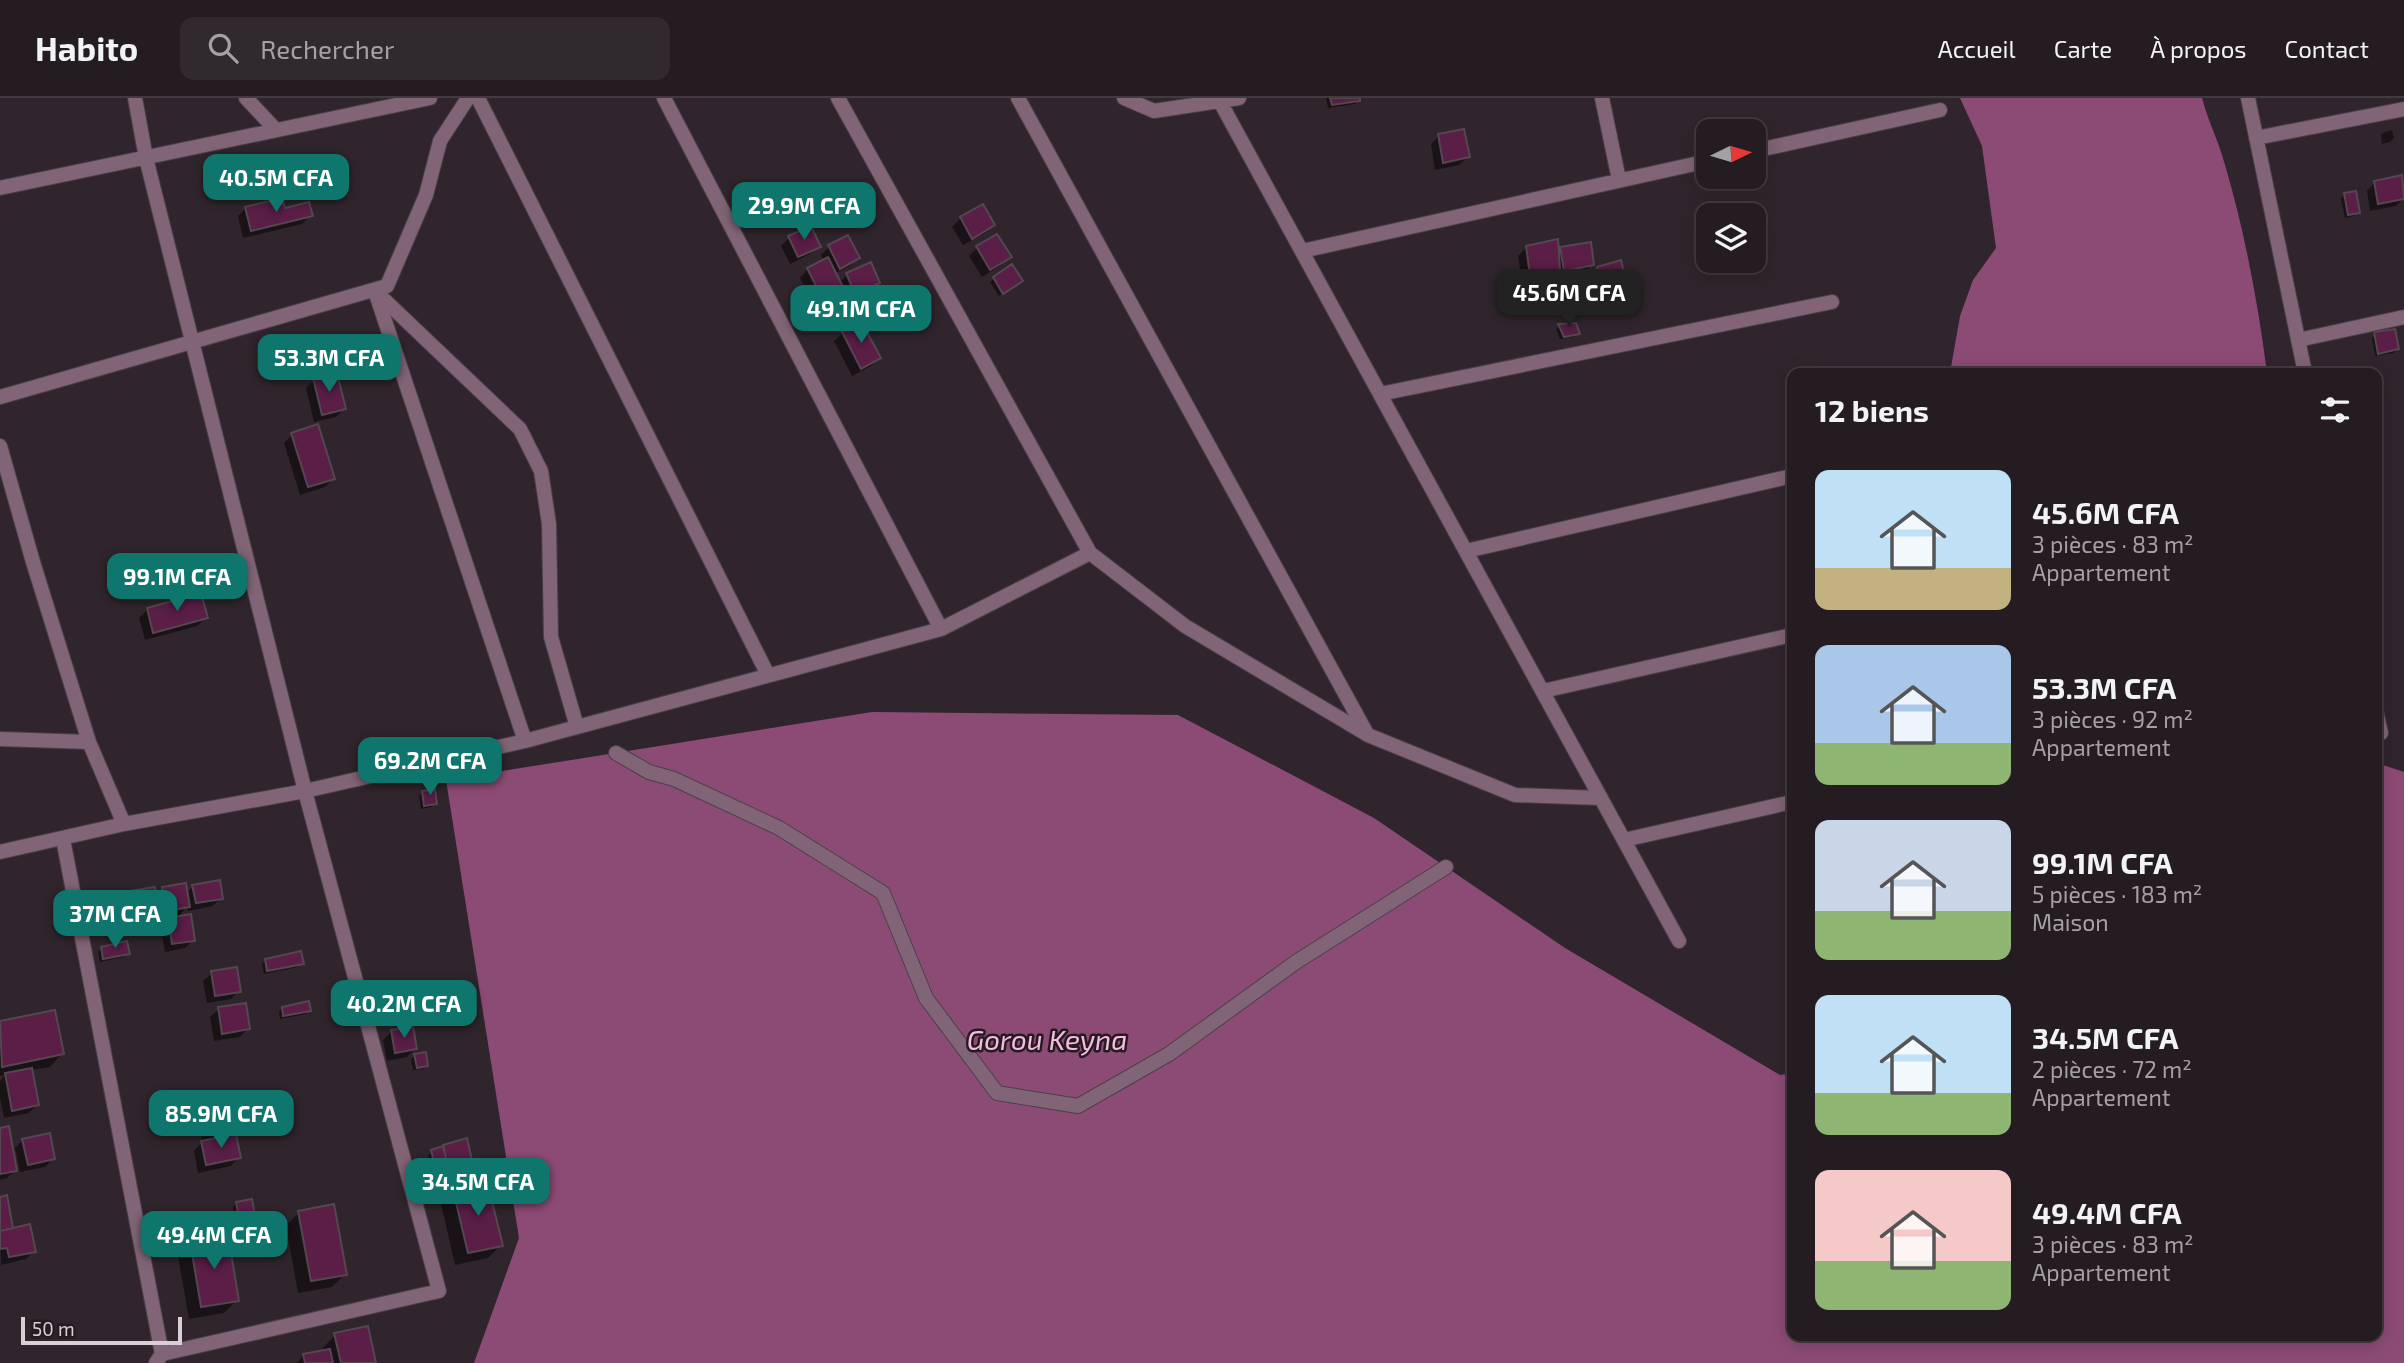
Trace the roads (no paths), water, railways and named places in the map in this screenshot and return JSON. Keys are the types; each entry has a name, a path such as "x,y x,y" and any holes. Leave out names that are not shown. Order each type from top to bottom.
{"street":[{"path":"63,839 159,1358 439,1291 305,791 146,158 135,98"},
{"path":"246,98 276,130"},
{"path":"0,188 430,98"},
{"path":"0,397 387,286 426,195 440,141 468,98"},
{"path":"478,98 768,675"},
{"path":"664,98 941,629"},
{"path":"838,98 1090,553 1185,626 1367,734 1515,795 1601,798"},
{"path":"1018,98 1367,734"},
{"path":"1124,98 1154,111 1239,98"},
{"path":"1602,98 1619,180"},
{"path":"2248,98 2304,368"},
{"path":"1219,100 1679,941"},
{"path":"2256,138 2404,109"},
{"path":"1766,148 1940,110"},
{"path":"1302,250 1696,164"},
{"path":"374,290 520,429 541,471 549,524 551,637 577,727"},
{"path":"374,290 526,741"},
{"path":"1380,394 1832,302"},
{"path":"2298,340 2404,317"},
{"path":"0,446 89,742 124,824"},
{"path":"1466,551 1787,478"},
{"path":"0,852 124,824 305,791 526,741 941,629 1090,553"},
{"path":"1543,691 1787,636"},
{"path":"0,739 89,742"},
{"path":"616,753 649,772 674,779 779,828 883,893 926,998 997,1093 1078,1106 1169,1054 1296,962 1446,866"},
{"path":"1624,840 1787,803"}],"water":[{"path":"1960,98 2202,98 2223,156 2239,216 2266,368 1951,368 1960,316 1973,280 1996,248 1982,146"},
{"name":"Gorou Keyna","path":"872,712 1178,715 1374,818 1565,948 1780,1075 1787,1074 1787,1341 2382,1341 2382,765 2404,772 2404,1363 474,1363 519,1238 446,780"}]}
